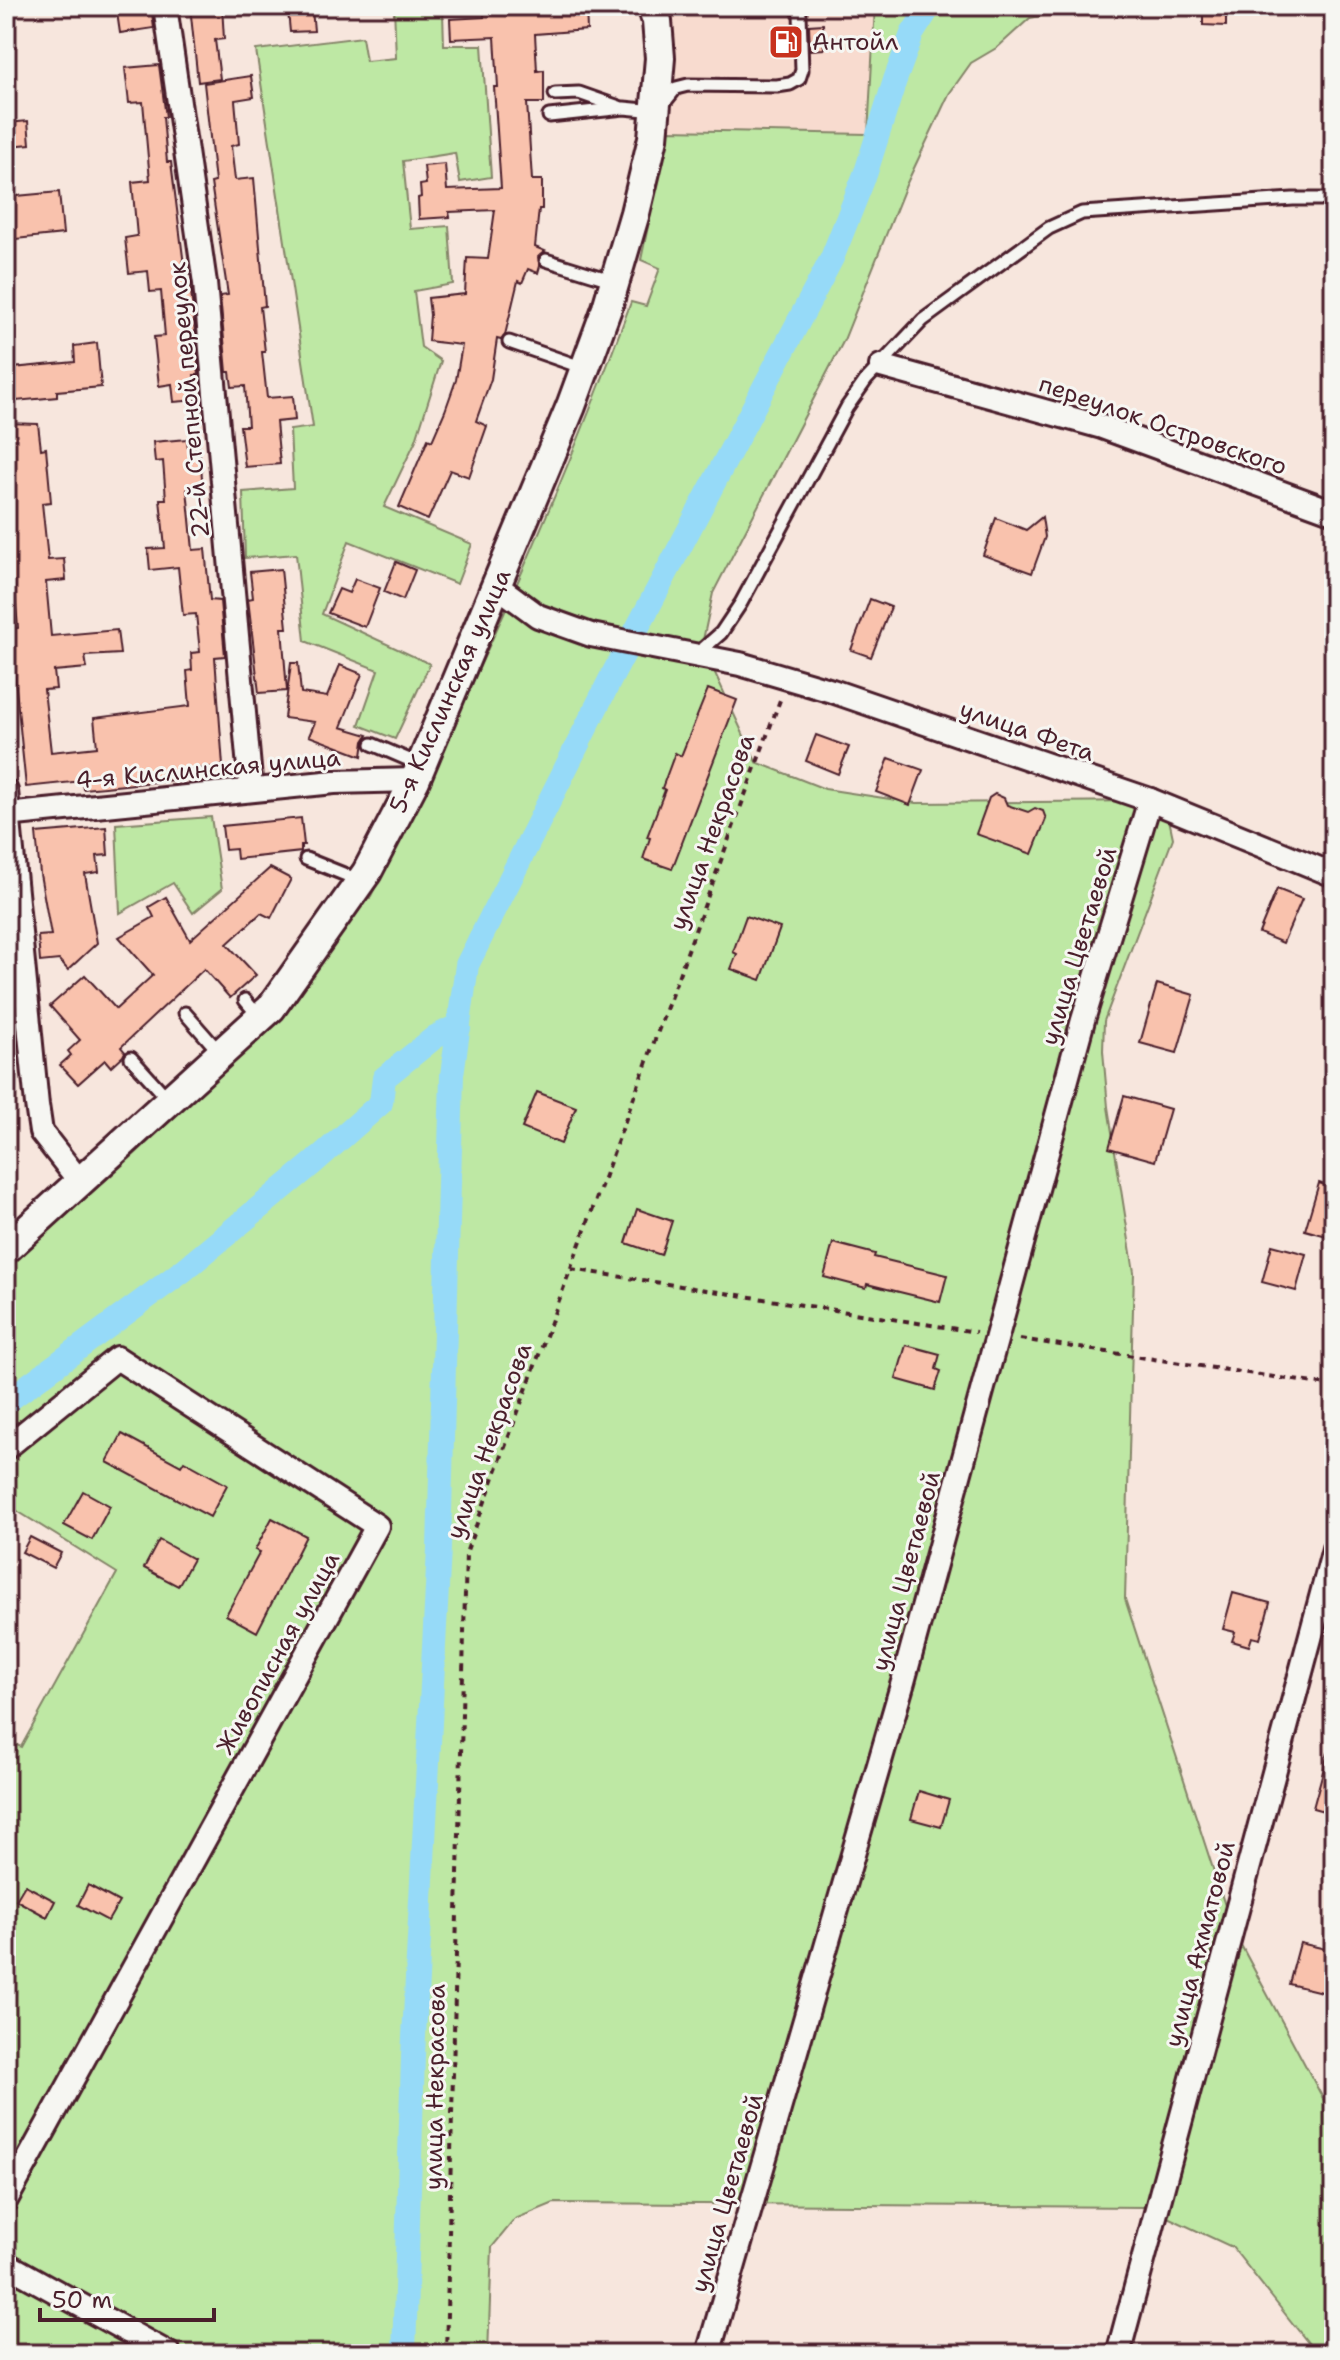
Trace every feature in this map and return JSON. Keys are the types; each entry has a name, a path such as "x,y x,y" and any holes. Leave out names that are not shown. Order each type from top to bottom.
{"street":[{"name":"22-й Степной переулок","path":"165,6 205,283 251,790"},
{"name":"5-я Кислинская улица","path":"6,1249 221,1054 252,1009 271,1008 361,881 418,772 585,368 615,281 635,213 656,117 660,58 657,21 652,6"},
{"name":"переулок Островского","path":"881,366 1102,427 1334,512"},
{"name":"улица Фета","path":"496,585 538,616 591,635 697,655 788,679 1150,800 1334,875"},
{"name":"4-я Кислинская улица","path":"7,814 418,772"},
{"path":"6,791 41,1132 80,1182"},
{"name":"улица Цветаевой","path":"708,2354 903,1682 1083,1020 1150,800"},
{"name":"Живописная улица","path":"6,1448 117,1358 377,1526 6,2200"},
{"name":"улица Ахматовой","path":"1118,2354 1334,1549"},
{"path":"6,2264 169,2354"}],"lane":[{"path":"555,94 579,93 656,117 665,98 676,88 688,85 790,84 799,79 802,70 800,14 795,6"},
{"path":"549,116 624,108"},
{"path":"697,655 721,633 741,603 847,407 866,380 923,320 958,293 1049,228 1082,213 1334,199"},
{"path":"546,260 615,281"},
{"path":"509,342 585,368"},
{"path":"372,744 418,772"},
{"path":"306,859 361,881"},
{"path":"185,1013 221,1054"},
{"path":"131,1058 169,1101"}],"path":[{"name":"улица Некрасова","path":"446,2354 466,1553 788,679"},
{"path":"571,1269 1334,1386"}],"shaded area":[{"path":"658,6 875,6 868,134 647,130"}],"green space":[{"path":"394,6 473,6 473,9 443,12 444,45 482,45 491,177 460,182 455,153 403,161 410,229 449,226 453,284 414,291 421,347 441,361 416,440 384,507 472,544 457,584 349,541 322,614 430,664 395,739 359,725 378,670 305,641 296,554 245,558 243,492 293,488 290,430 313,427 256,50 362,37 366,61 396,58"},
{"path":"875,6 1093,6 1030,18 998,47 971,63 949,94 906,185 844,340 713,593 702,645 756,762 825,789 916,803 1147,801 1167,810 1173,838 1104,1021 1108,1107 1134,1272 1125,1599 1233,1930 1334,2119 1334,2354 1317,2354 1232,2247 1146,2207 554,2203 515,2219 492,2247 488,2354 6,2354 6,1740 21,1747 117,1573 6,1504 6,1269 281,1017 361,896 370,898 541,528 631,302 646,306 660,268 641,260 668,130 868,134"},
{"path":"211,817 222,889 193,913 173,883 120,913 116,824"}],"building":[{"path":"116,6 151,6 154,28 120,33"},
{"path":"190,6 222,6 224,39 215,40 220,79 198,82"},
{"path":"484,6 586,6 587,30 535,34 537,71 544,70 544,103 527,103 532,180 542,180 542,209 539,209 535,247 545,251 538,257 538,273 528,269 522,283 518,281 505,335 501,340 497,339 491,379 476,421 487,426 469,477 450,470 428,520 399,507 428,439 432,441 445,411 456,380 462,345 428,341 428,298 465,294 467,258 488,259 495,210 449,212 450,217 419,219 418,198 421,197 420,185 426,184 424,166 445,164 447,190 501,188 494,87 498,87 495,37 451,39 450,19 484,17"},
{"path":"1203,6 1226,6 1226,26 1203,25"},
{"path":"312,9 314,31 290,32 288,11"},
{"path":"823,24 824,49 810,50 809,25"},
{"path":"159,65 166,117 163,117 167,162 171,162 186,281 190,280 199,375 194,375 197,400 174,402 172,384 159,386 154,337 165,336 161,291 150,292 148,271 129,273 125,238 137,236 132,182 150,180 143,102 129,103 125,68"},
{"path":"251,76 254,97 235,100 239,144 231,146 235,180 254,178 265,306 260,307 267,398 293,396 295,420 276,422 280,464 245,467 240,426 248,426 245,386 232,387 230,372 227,372 220,296 228,295 211,183 215,182 204,83"},
{"path":"28,121 30,144 10,146 8,123"},
{"path":"59,192 63,234 6,240 6,197"},
{"path":"97,343 101,387 57,391 57,397 16,401 13,368 75,362 74,346"},
{"path":"6,423 38,424 41,449 46,448 51,502 42,503 48,560 64,559 66,580 46,582 51,636 117,630 120,654 85,656 87,668 54,671 56,689 44,690 51,752 97,747 94,718 190,706 187,671 192,670 191,653 200,652 196,614 183,615 178,567 150,570 148,549 165,548 160,499 166,499 163,461 155,462 153,442 187,439 188,448 199,447 203,488 187,489 193,550 205,549 210,600 220,601 225,656 215,657 223,766 172,772 173,780 83,789 82,781 26,787 10,629 18,628 14,582 6,582 6,538 11,538 6,490"},
{"path":"1042,517 1045,537 1032,573 983,555 996,518 1026,530"},
{"path":"396,562 415,570 403,600 384,592"},
{"path":"281,569 287,628 282,628 287,691 259,693 248,599 253,598 250,572"},
{"path":"355,579 380,588 365,627 328,613 339,589 349,593"},
{"path":"870,599 891,607 871,657 851,650"},
{"path":"291,663 298,663 301,693 327,697 340,665 362,674 341,727 368,735 362,756 309,736 315,722 284,718"},
{"path":"708,689 737,700 672,869 643,859 650,838 647,837 675,753 681,756"},
{"path":"816,735 849,747 838,774 806,761"},
{"path":"889,758 923,770 910,805 876,792"},
{"path":"995,794 1004,798 1007,805 1028,812 1035,808 1043,811 1046,819 1032,854 976,834 989,798"},
{"path":"301,818 304,845 301,845 301,852 237,859 236,849 225,850 222,826"},
{"path":"106,827 108,855 97,856 99,872 85,874 97,943 68,970 59,960 40,962 38,936 51,935 36,833"},
{"path":"270,868 291,879 271,918 261,913 227,944 256,975 230,998 204,969 121,1047 125,1052 123,1056 111,1067 105,1060 78,1084 60,1065 71,1055 68,1051 80,1040 50,1006 85,975 116,1009 153,975 119,937 154,917 149,907 166,897 190,940"},
{"path":"1277,889 1302,899 1283,943 1259,933"},
{"path":"746,916 780,928 761,980 731,969 737,954 733,952"},
{"path":"1157,984 1194,995 1177,1053 1140,1043"},
{"path":"537,1092 576,1107 561,1144 522,1128"},
{"path":"1124,1096 1170,1109 1155,1161 1109,1148"},
{"path":"1319,1183 1334,1188 1334,1238 1305,1230"},
{"path":"637,1209 672,1221 661,1255 626,1243"},
{"path":"833,1243 947,1275 940,1302 824,1277"},
{"path":"1272,1245 1306,1254 1296,1291 1262,1282"},
{"path":"906,1345 940,1354 936,1369 941,1371 935,1390 896,1379"},
{"path":"122,1434 181,1466 184,1461 227,1485 210,1517 107,1462"},
{"path":"83,1491 110,1506 92,1540 64,1525"},
{"path":"272,1518 306,1536 257,1632 226,1615 260,1552 255,1550"},
{"path":"30,1537 61,1553 53,1568 22,1552"},
{"path":"159,1540 193,1559 178,1586 144,1568"},
{"path":"1233,1593 1270,1603 1260,1639 1252,1637 1249,1646 1232,1641 1235,1632 1223,1629"},
{"path":"1328,1753 1334,1753 1334,1814 1313,1808"},
{"path":"919,1791 949,1800 941,1827 911,1819"},
{"path":"25,1885 55,1901 47,1917 16,1900"},
{"path":"88,1885 119,1902 108,1921 78,1905"},
{"path":"1300,1943 1334,1951 1327,1975 1334,1977 1334,1995 1289,1984"}],"waterway":[{"path":"404,2354 413,2056 439,1548 452,1075 467,965 611,678 832,258 866,172 912,34 930,6"},
{"path":"6,1402 184,1270 381,1103 384,1078 435,1037 459,1028"}],"place":[{"name":"Антойл","path":"786,42"}]}
